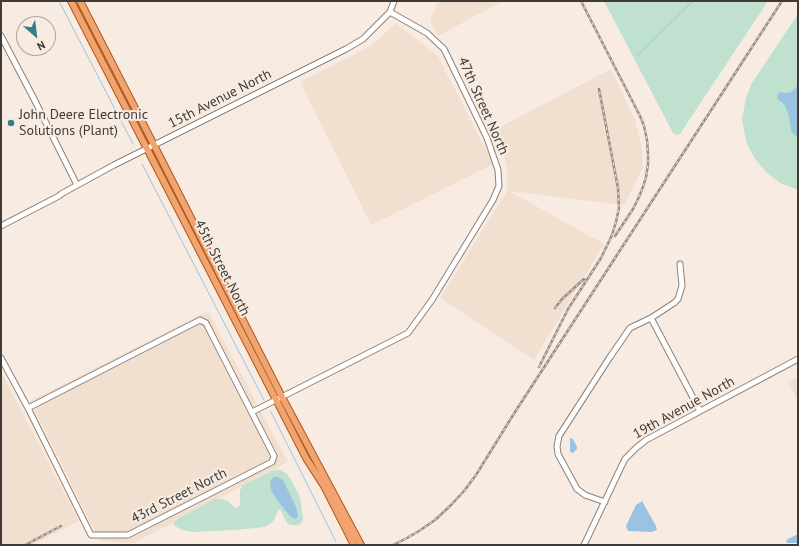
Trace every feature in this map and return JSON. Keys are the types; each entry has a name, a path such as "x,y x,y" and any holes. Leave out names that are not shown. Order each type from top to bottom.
{"main road":[{"name":"45th Street North","path":"71,1 279,398 361,545"},
{"name":"45th Street North","path":"80,1 154,145 279,398 306,458 324,486 354,545"}],"street":[{"name":"15th Avenue North","path":"1,226 147,148 346,49 363,39 390,12 394,1"},
{"name":"47th Street North","path":"279,398 408,333 432,300 493,200 499,186 498,170 487,138 444,50 427,33 390,12"},
{"path":"1,36 77,185"},
{"path":"604,502 585,495 577,489 558,454 557,446 559,436 630,328 651,318 678,299 682,286 680,264"},
{"path":"651,318 700,411"},
{"path":"28,408 200,320 206,323 252,412 279,398"},
{"name":"43rd Street North","path":"1,358 3,366 28,408 91,535 128,535 272,462 274,456 252,412"},
{"name":"19th Avenue North","path":"584,545 622,466 636,448 646,440 798,359"}],"shaded area":[{"path":"438,1 503,1 438,36 430,21"},
{"path":"396,23 438,56 493,164 371,225 300,82 371,46"},
{"path":"611,69 635,120 642,149 643,168 624,205 509,191 604,244 534,360 440,298 507,191 507,167 496,129"},
{"path":"208,311 288,462 134,543 100,541 30,401"},
{"path":"2,373 79,521 33,545 1,544"},
{"path":"798,377 798,401 788,382"}],"green space":[{"path":"604,1 768,1 680,134 676,135 673,133"},
{"path":"798,14 798,85 791,92 783,92 781,103 785,106 793,134 798,137 798,190 780,183 766,172 755,159 747,144 742,119 746,98 752,83"},
{"path":"274,470 280,470 286,473 299,495 303,519 299,525 288,524 280,510 278,510 274,520 264,527 193,532 182,530 173,524 181,517 215,499 228,501 237,508 240,505 240,490 243,485"}],"water":[{"path":"798,85 798,137 793,134 785,106 777,98 780,92 791,92"},
{"path":"570,438 573,439 577,447 573,453 570,452"},
{"path":"274,477 278,477 283,480 296,507 298,516 296,519 290,516 272,492 270,485 271,480"},
{"path":"642,501 657,530 652,532 628,531 626,526 636,505"},
{"path":"798,534 798,543 787,543 786,541 788,539"}],"waterway":[{"path":"59,1 133,144"},
{"path":"637,56 693,1"},
{"path":"142,164 264,400"},
{"path":"271,412 336,542"}],"railway":[{"path":"581,1 640,116 647,140 648,164 643,187 633,209 615,236"},
{"path":"393,545 419,531 435,520 464,491 476,475 515,412 782,1"},
{"path":"539,367 568,309 601,258 612,235 616,222 619,208 618,188 599,89"},
{"path":"555,308 562,299 584,279"},
{"path":"25,545 61,526"}],"place":[{"name":"John Deere Electronic Solutions (Plant)","path":"11,123"}]}
